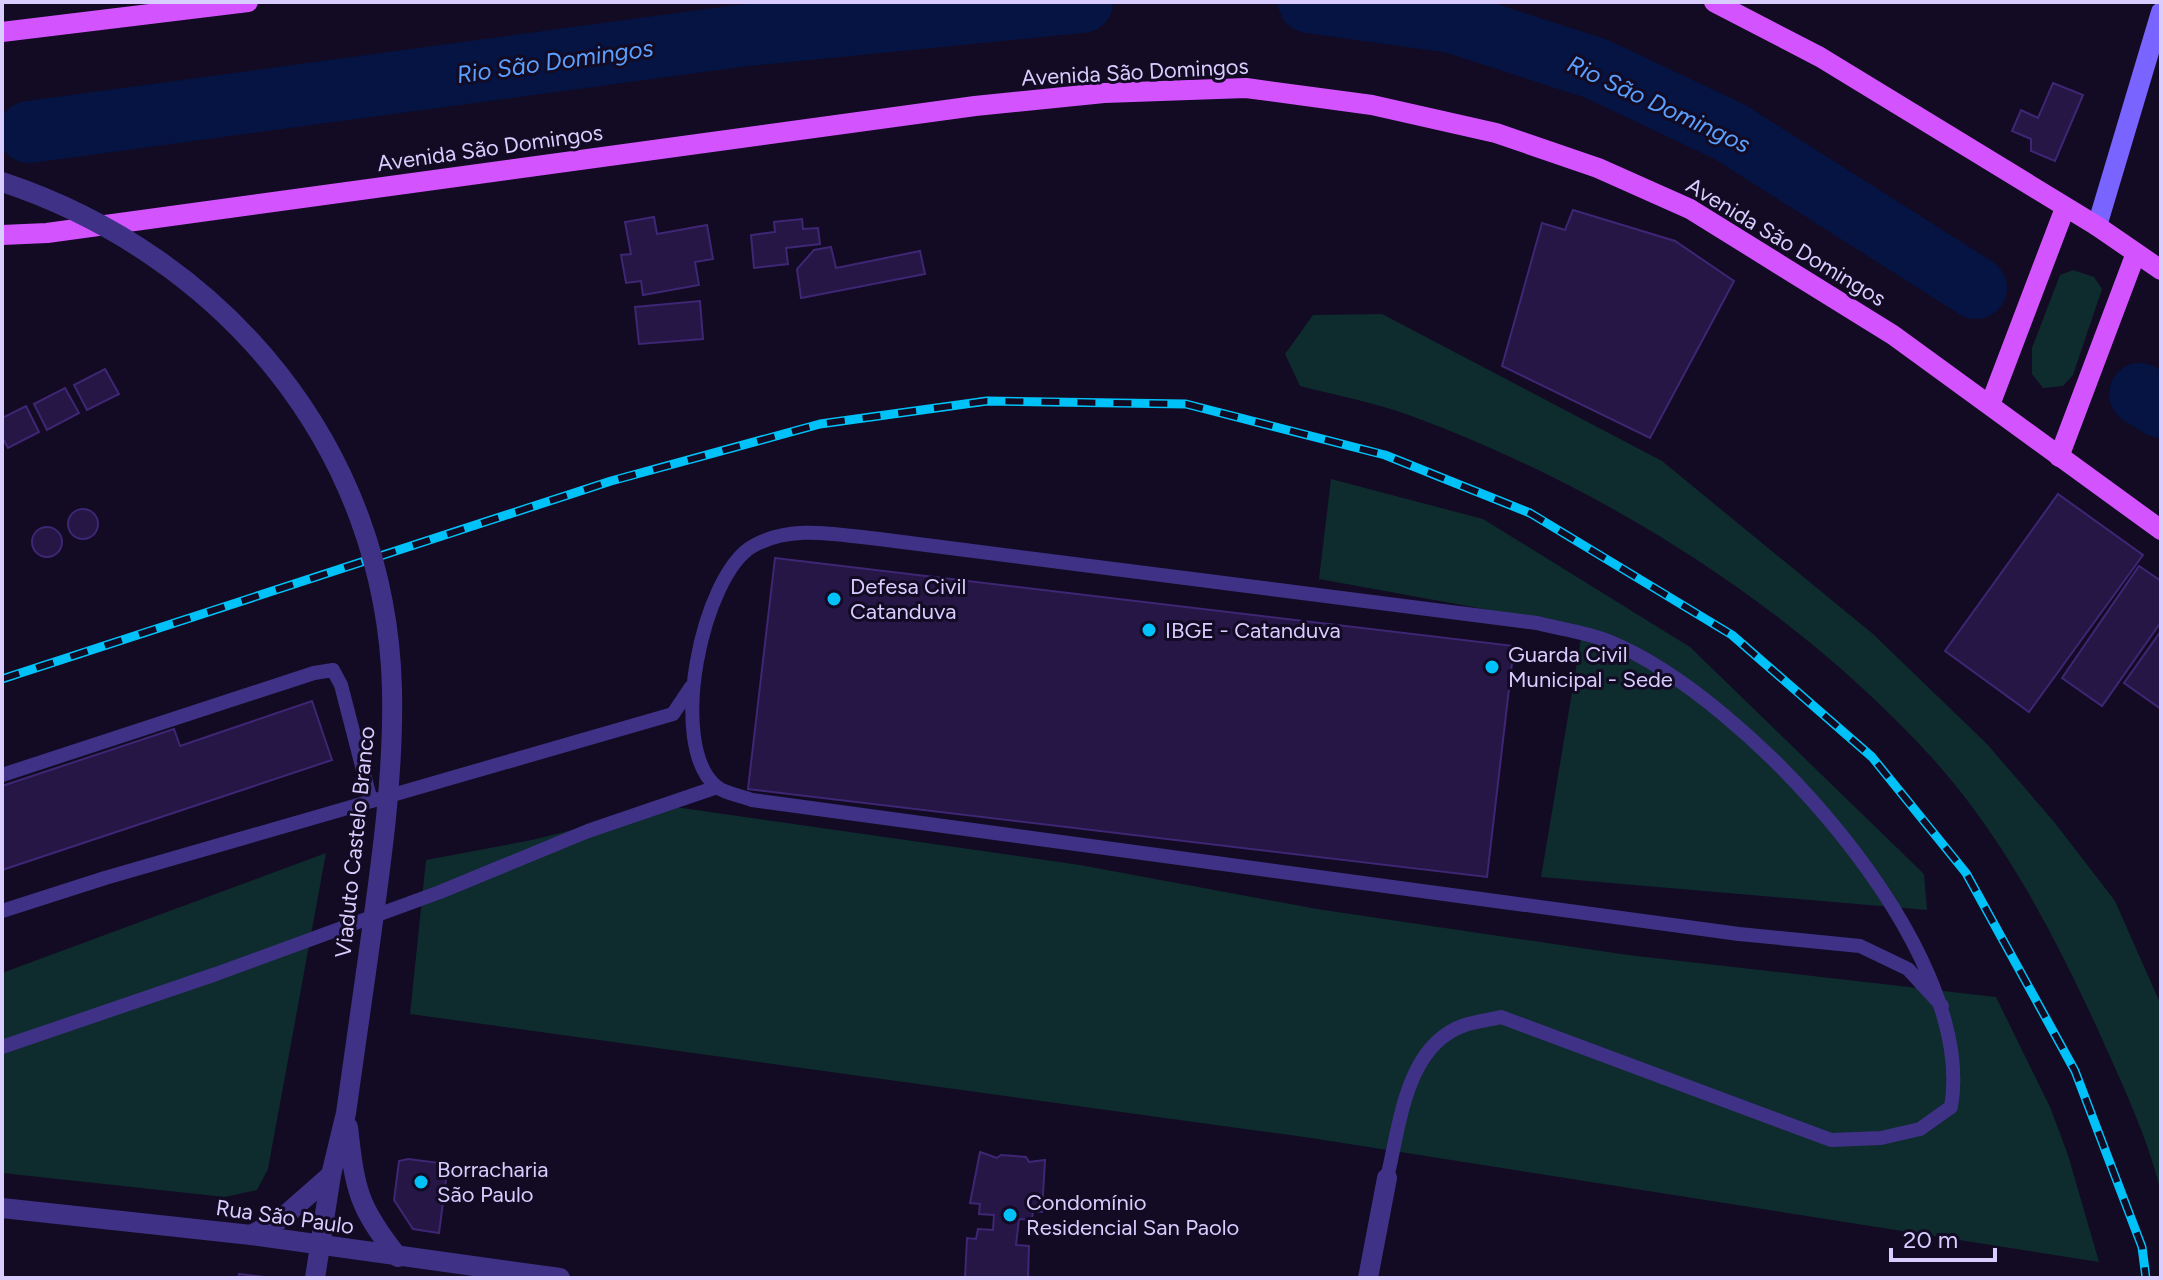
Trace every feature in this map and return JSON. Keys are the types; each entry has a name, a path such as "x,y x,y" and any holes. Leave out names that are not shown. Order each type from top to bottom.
{"main road":[{"path":"2,32 248,2"},
{"path":"1714,2 1820,57 2097,226 2161,270"},
{"path":"2097,226 2161,12"},
{"name":"Avenida São Domingos","path":"2,235 63,231 975,106 1104,93 1246,88 1372,105 1481,129 1598,168 1690,209 1994,396 2059,457 2161,530"},
{"path":"1994,396 2065,208"},
{"path":"2059,457 2136,253"}],"street":[{"name":"Viaduto Castelo Branco","path":"2,182 101,223 156,256 200,290 271,362 311,417 350,493 371,554 386,619 392,688 385,832 346,1113 331,1175 315,1278"},
{"path":"346,1113 354,1181 362,1209 398,1257"},
{"path":"251,1235 281,1219 331,1175"},
{"path":"1368,1278 1387,1178"},
{"name":"Rua São Paulo","path":"2,1208 251,1235 560,1278"}],"lane":[{"path":"1387,1178 1414,1073 1433,1045 1463,1025 1501,1017 1831,1140 1881,1138 1920,1129 1951,1107 1956,1079 1942,1006 1915,943 1875,882 1819,809 1757,742 1673,679 1608,641 1537,623 797,531 751,547 727,576 707,620 691,686 693,739 703,767 717,787 752,800 1739,934 1860,946 1908,969 1942,1006"},
{"path":"2,775 314,673 333,670 341,685 371,801"},
{"path":"2,911 673,714 691,686"},
{"path":"2,1047 216,974 440,892 588,831 717,787"}],"green space":[{"path":"2073,270 2094,277 2102,289 2073,375 2063,386 2043,388 2032,374 2032,348 2060,275"},
{"path":"1382,314 1662,461 1873,634 1987,744 2055,823 2115,901 2161,1005 2161,1192 2149,1150 2125,1090 2046,924 1983,822 1934,760 1880,704 1821,652 1759,603 1627,517 1557,479 1414,417 1300,386 1285,354 1313,315"},
{"path":"1331,479 1483,519 1690,647 1924,874 1927,910 1541,877 1583,627 1319,579"},
{"path":"668,806 1080,865 1317,909 1628,955 1996,997 2050,1107 2068,1155 2099,1262 1311,1138 410,1014 426,860 532,840"},
{"path":"326,853 268,1169 257,1190 225,1197 2,1173 2,973"}],"building":[{"path":"2053,83 2083,95 2055,161 2031,151 2031,139 2012,131 2021,110 2038,118"},
{"path":"1573,210 1675,241 1734,281 1650,438 1502,366 1542,223 1565,230"},
{"path":"654,217 657,234 707,225 713,259 695,262 699,285 643,295 641,281 626,283 621,255 631,254 625,222"},
{"path":"802,219 803,229 818,228 820,244 786,248 788,264 754,268 751,235 775,232 774,222"},
{"path":"831,247 836,268 920,251 925,274 801,298 797,269 814,250"},
{"path":"700,301 703,339 639,344 635,307"},
{"path":"105,369 119,394 87,410 74,385"},
{"path":"65,388 79,413 47,430 34,404"},
{"path":"26,406 39,432 8,448 2,437 2,418"},
{"path":"2058,494 2143,555 2029,712 1945,651"},
{"path":"83,509 94,513 98,524 94,535 83,539 72,535 68,524 72,513"},
{"path":"47,527 58,531 62,542 58,553 47,557 36,553 32,542 36,531"},
{"path":"775,558 1514,646 1487,877 748,789"},
{"path":"2139,566 2161,581 2161,622 2102,706 2062,678"},
{"path":"2161,631 2161,709 2124,683"},
{"path":"312,701 332,760 2,870 2,786 174,729 180,746"},
{"name":"Condomínio Residencial San Paolo","path":"980,1152 997,1158 1001,1155 1026,1157 1029,1162 1045,1160 1042,1212 1033,1211 1032,1220 1019,1219 1016,1245 1029,1246 1028,1278 965,1278 967,1238 976,1239 978,1229 993,1230 994,1215 979,1214 980,1204 970,1203"},
{"name":"Borracharia São Paulo","path":"408,1159 448,1164 439,1233 413,1229 394,1200 399,1161"},
{"path":"239,1274 273,1278 238,1278"}],"waterway":[{"name":"Rio São Domingos","path":"29,132 738,36 1082,2"},
{"name":"Rio São Domingos","path":"1309,2 1452,22 1597,69 1730,132 1976,288"},
{"name":"Rio São Domingos","path":"2140,394 2161,407"}],"railway":[{"path":"2,679 611,481 820,424 987,401 1186,404 1385,455 1530,513 1732,635 1872,757 1966,873 2075,1071 2142,1247 2146,1278"}],"place":[{"name":"Defesa Civil Catanduva","path":"834,599"},
{"name":"IBGE - Catanduva","path":"1149,630"},
{"name":"Guarda Civil Municipal - Sede","path":"1492,667"},
{"name":"Borracharia São Paulo","path":"421,1182"},
{"name":"Condomínio Residencial San Paolo","path":"1010,1215"}]}
